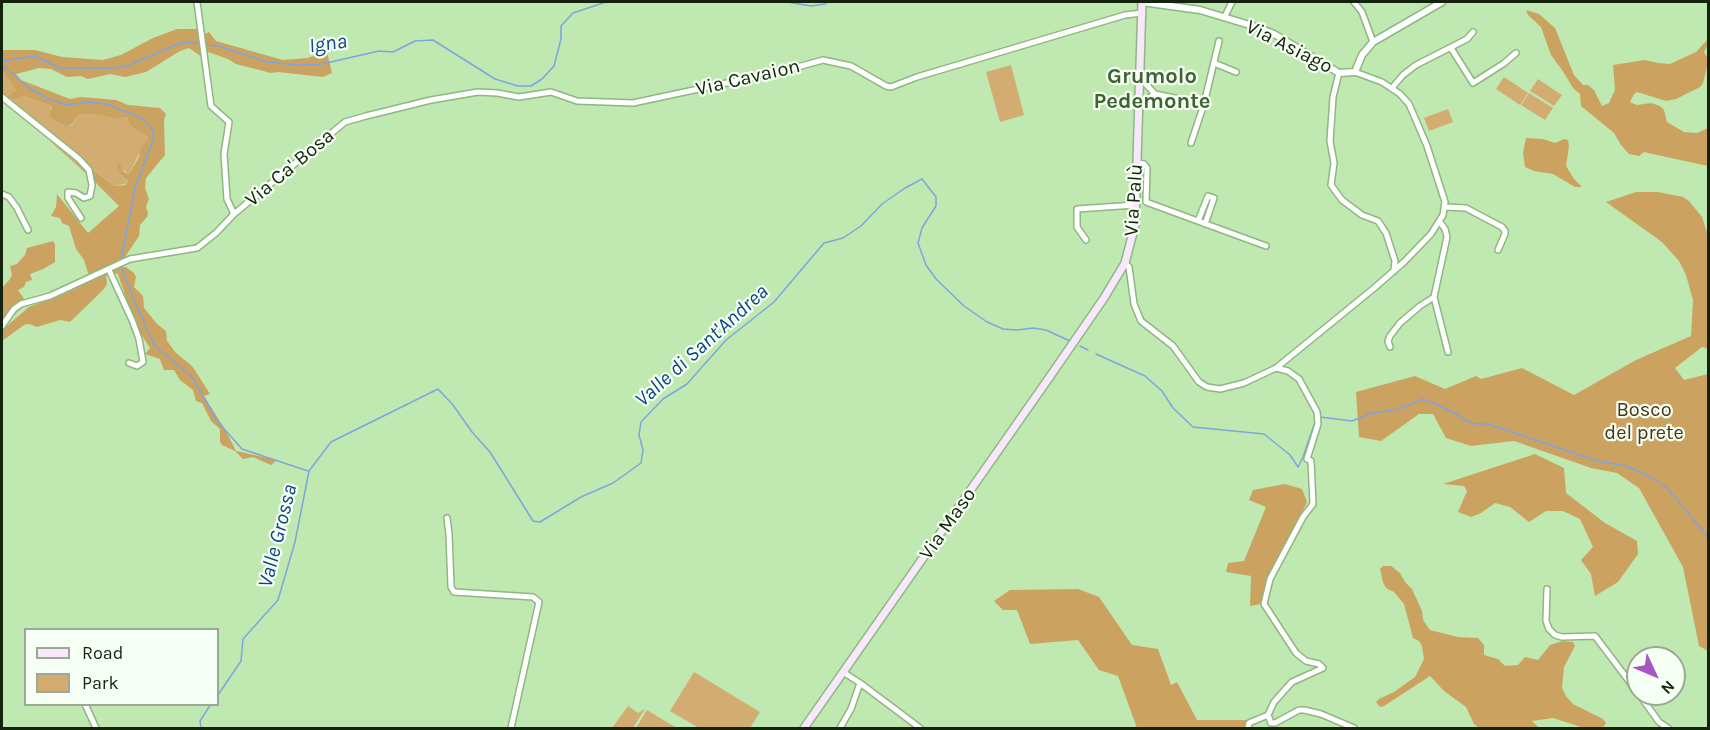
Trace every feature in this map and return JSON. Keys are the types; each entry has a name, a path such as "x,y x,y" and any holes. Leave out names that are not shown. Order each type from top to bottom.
{"main road":[{"name":"Via Palù","path":"1051,375 1125,263 1135,225 1142,2"},
{"name":"Via Maso","path":"804,729 1051,375"}],"street":[{"name":"Via Ca' Bosa","path":"197,2 211,106 229,122 224,154 227,199 234,214"},
{"name":"Via Asiago","path":"1142,2 1225,16 1274,34 1339,73 1355,72 1362,55 1373,42 1442,2"},
{"name":"Via Asiago","path":"1225,16 1232,2"},
{"path":"1354,2 1362,12 1373,42"},
{"name":"Via Cavaion","path":"345,122 413,104 478,92 525,97 551,92 577,101 633,103 783,71 823,60 850,66 891,87 917,77 1125,15 1142,13"},
{"path":"1392,88 1416,65 1467,39 1473,32"},
{"path":"1191,143 1204,104 1219,41"},
{"path":"1451,48 1473,83 1516,53"},
{"path":"1214,63 1236,72"},
{"path":"1125,263 1129,267 1134,304 1141,321 1173,346 1199,382 1207,387 1220,389 1276,368 1394,271 1440,222 1445,207 1444,196 1419,125 1409,104 1382,82 1355,72"},
{"path":"1339,73 1333,97 1330,141 1334,163 1331,185 1342,200 1362,215 1378,221 1386,233 1395,261 1394,271"},
{"path":"1140,78 1152,93"},
{"path":"1140,92 1143,90 1204,104"},
{"path":"1139,104 1152,93"},
{"path":"2,97 79,159 88,170 92,185 90,196 84,198 76,193 68,192 68,198 81,218"},
{"name":"Via Ca' Bosa","path":"2,326 14,309 21,304 50,296 130,259 197,248 216,233 234,214 345,122"},
{"path":"1137,166 1144,164 1147,168 1146,202 1266,246"},
{"path":"2,194 9,197 17,208 28,230"},
{"path":"1198,221 1208,196 1214,198 1205,224"},
{"path":"1086,240 1077,227 1077,209 1135,205"},
{"path":"1445,207 1466,208 1502,227 1505,234 1498,250"},
{"path":"1440,222 1447,237 1434,297 1448,352"},
{"path":"109,270 139,339 143,362 137,366 129,363"},
{"path":"1390,347 1388,341 1390,336 1400,323 1434,297"},
{"path":"1248,729 1249,723 1268,715 1274,702 1292,682 1304,675 1321,670 1322,666 1306,661 1296,652 1264,604 1270,579 1303,517 1313,504 1311,462 1307,459 1318,424 1317,412 1299,379 1288,371 1276,368"},
{"path":"447,518 451,587 454,592 533,597 538,602 511,729"},
{"path":"1547,588 1546,621 1549,629 1555,635 1562,637 1595,636 1626,676"},
{"path":"843,672 920,729"},
{"path":"840,729 851,710 860,683"},
{"path":"85,706 96,729"},
{"path":"1648,706 1659,722 1668,729"},
{"path":"1268,715 1271,723 1275,723 1299,710 1304,710 1321,714 1353,729"}],"green space":[{"path":"1526,10 1539,14 1555,28 1574,75 1583,85 1588,85 1594,90 1602,106 1609,103 1615,90 1613,65 1645,60 1670,64 1696,52 1708,39 1704,52 1708,63 1700,87 1676,99 1666,101 1637,92 1630,102 1637,105 1651,103 1660,106 1664,110 1667,122 1684,132 1697,133 1708,128 1708,166 1644,152 1639,156 1629,154 1614,133 1581,106 1580,94 1573,88 1551,55 1541,27 1528,15"},
{"path":"177,29 198,29 202,57 189,48 146,72 125,77 110,74 88,79 81,76 67,77 51,69 39,68 16,74 21,80 70,99 81,97 116,100 128,105 160,108 166,114 164,121 165,155 146,178 148,213 140,225 139,236 123,260 89,276 84,260 76,249 69,226 62,223 60,218 51,216 56,207 57,194 88,233 119,206 92,179 90,170 92,169 115,186 125,185 128,182 120,174 117,164 119,163 124,172 129,174 139,157 140,149 148,139 147,136 130,126 127,117 118,119 92,114 78,115 67,127 49,117 52,108 49,105 24,96 14,99 7,97 16,90 2,70 2,50 35,50 62,57 103,60 121,55 153,38"},
{"path":"209,32 216,41 283,60 307,58 327,52 332,73 323,77 271,73 236,64 205,51 203,35"},
{"path":"1011,65 1024,115 1000,122 986,72"},
{"path":"2,70 16,90 8,97 24,96 49,105 60,123 67,127 73,124 78,115 92,114 118,119 127,117 130,126 147,136 148,140 129,174 122,169 120,174 128,183 115,186 94,170 92,179 50,141 47,132 5,99 2,103"},
{"path":"1504,77 1528,93 1520,105 1496,89"},
{"path":"1538,79 1562,95 1554,106 1530,91"},
{"path":"1529,93 1553,108 1545,120 1521,105"},
{"path":"1448,109 1453,122 1429,131 1424,118"},
{"path":"1526,138 1543,139 1555,143 1564,139 1568,140 1566,166 1582,187 1575,187 1553,174 1525,167 1523,153"},
{"name":"Bosco del prete","path":"1636,192 1658,192 1683,197 1702,217 1708,235 1708,349 1702,347 1675,368 1684,380 1708,374 1708,651 1699,646 1683,567 1639,488 1617,473 1591,468 1514,441 1471,446 1446,438 1433,414 1419,414 1381,441 1359,437 1356,392 1415,376 1445,389 1476,376 1481,379 1522,368 1574,395 1636,360 1691,336 1693,300 1686,275 1679,261 1662,242 1606,202"},
{"path":"53,241 55,262 30,274 32,280 26,282 24,287 18,290 24,299 23,307 2,326 2,288 12,275 10,266 17,264 25,255 27,248"},
{"path":"120,267 126,267 134,273 136,277 134,287 143,296 144,308 166,331 167,341 176,353 192,366 198,375 210,394 204,396 236,451 277,460 271,465 253,457 243,459 235,451 222,445 220,429 211,421 202,403 196,401 193,390 180,380 174,370 164,370 160,359 145,354 150,348 135,325 118,274 106,276 107,284 103,290 70,322 60,320 37,327 24,325 2,341 2,330 29,307 64,294"},
{"path":"1535,454 1564,468 1566,493 1605,523 1637,541 1638,554 1618,582 1595,596 1591,574 1581,560 1593,547 1580,519 1563,511 1546,511 1529,522 1510,507 1495,503 1471,517 1458,512 1467,491 1464,486 1443,484"},
{"path":"1285,484 1302,489 1307,502 1268,580 1261,604 1250,606 1251,576 1226,572 1228,563 1244,561 1266,507 1249,500 1253,490"},
{"path":"1383,566 1391,566 1400,573 1412,589 1422,611 1423,620 1430,630 1458,637 1478,638 1484,645 1484,655 1498,659 1505,666 1518,665 1525,657 1538,660 1550,645 1563,641 1573,642 1575,646 1564,667 1562,688 1573,704 1603,719 1606,723 1604,726 1584,728 1553,718 1532,721 1539,728 1478,727 1474,724 1466,707 1444,691 1430,676 1380,707 1376,702 1415,677 1424,659 1422,646 1413,638 1404,604 1394,592 1386,588 1383,582 1380,569"},
{"path":"1078,589 1099,597 1132,645 1158,649 1171,685 1177,682 1197,720 1246,720 1246,728 1137,728 1118,676 1099,670 1078,640 1030,644 1017,610 1003,610 994,601 1010,590"},
{"path":"694,672 760,712 750,728 699,728 670,711"},
{"path":"628,706 638,713 645,709 633,728 612,728"},
{"path":"647,710 675,727 636,728"}],"waterway":[{"name":"Igna","path":"205,45 218,46 267,62 300,65 322,64 379,51 393,52 415,41 433,40 495,79 518,86 531,86 542,79 554,66 561,39 561,26 573,13 606,2"},
{"name":"Igna","path":"787,2 811,6 827,2"},
{"name":"Igna","path":"2,61 34,56 60,68 114,68 129,65 183,42 200,44"},
{"path":"2,65 28,87 48,99 67,105 90,102 110,105 141,118 152,129 154,138 135,188 121,261"},
{"name":"Valle di Sant'Andrea","path":"219,694 241,661 243,639 278,600 295,542 309,471 331,442 438,389 490,452 533,521 540,522 581,497 613,483 641,463 643,450 639,435 641,422 663,399 687,384 726,340 774,302 824,243 843,238 861,226 882,204 922,179 936,197 936,206 922,228 918,243 926,265 936,279 964,306 987,322 1003,329 1046,330 1070,341"},
{"path":"121,266 155,346 192,377 218,422 242,449 308,471"},
{"name":"Valle di Sant'Andrea","path":"1080,346 1088,350"},
{"name":"Valle di Sant'Andrea","path":"1096,354 1145,376 1162,391 1173,408 1193,427 1264,434 1290,455 1298,467 1316,419"},
{"name":"Valle di Sant'Andrea","path":"1320,417 1352,421 1372,413 1399,409 1423,399 1475,424 1488,424 1597,461 1626,466 1652,478 1667,488 1708,537"},
{"name":"Valle Grossa","path":"201,728 200,721 210,706"}],"district":[{"name":"Grumolo Pedemonte","path":"1152,90"}]}
